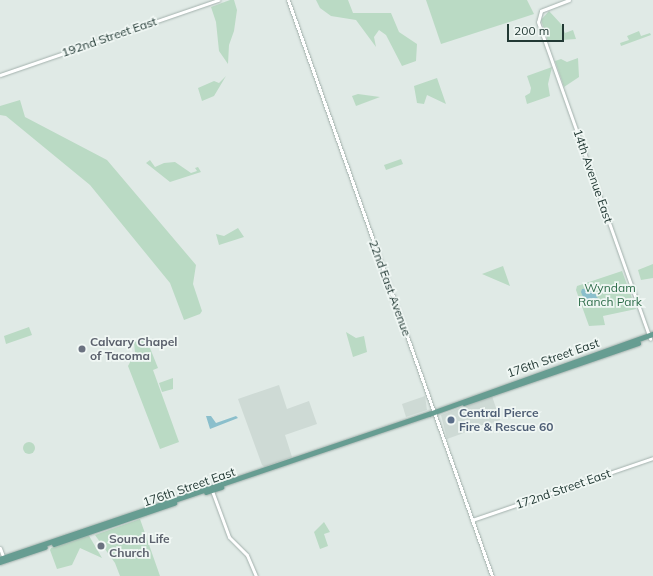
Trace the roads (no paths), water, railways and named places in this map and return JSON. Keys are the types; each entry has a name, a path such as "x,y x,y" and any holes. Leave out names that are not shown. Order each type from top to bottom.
{"main road":[{"name":"176th Street East","path":"212,489 331,446 516,385 651,337"},
{"name":"176th Street East","path":"461,403 550,369 596,356"},
{"path":"536,378 550,369"},
{"path":"516,385 530,376"},
{"name":"176th Street East","path":"2,560 317,454 382,429"},
{"path":"317,454 331,446"},
{"path":"250,477 262,470"}],"street":[{"name":"192nd Street East","path":"0,75 218,0"},
{"name":"22nd East Avenue","path":"288,0 492,576"},
{"name":"14th Avenue East","path":"569,0 539,14 538,22 651,337"},
{"name":"172nd Street East","path":"472,520 653,458"},
{"path":"212,489 229,537 247,555 256,576"},
{"path":"0,548 2,560"}],"water":[{"path":"592,288 600,302 586,304 581,292 582,289"},
{"path":"206,416 211,416 216,423 236,416 238,418 210,429"}],"place":[{"name":"Calvary Chapel of Tacoma","path":"82,349"},
{"name":"Central Pierce Fire & Rescue 60","path":"451,420"},
{"name":"Sound Life Church","path":"101,546"}],"park label":[{"name":"Wyndam Ranch Park","path":"610,295"}]}
